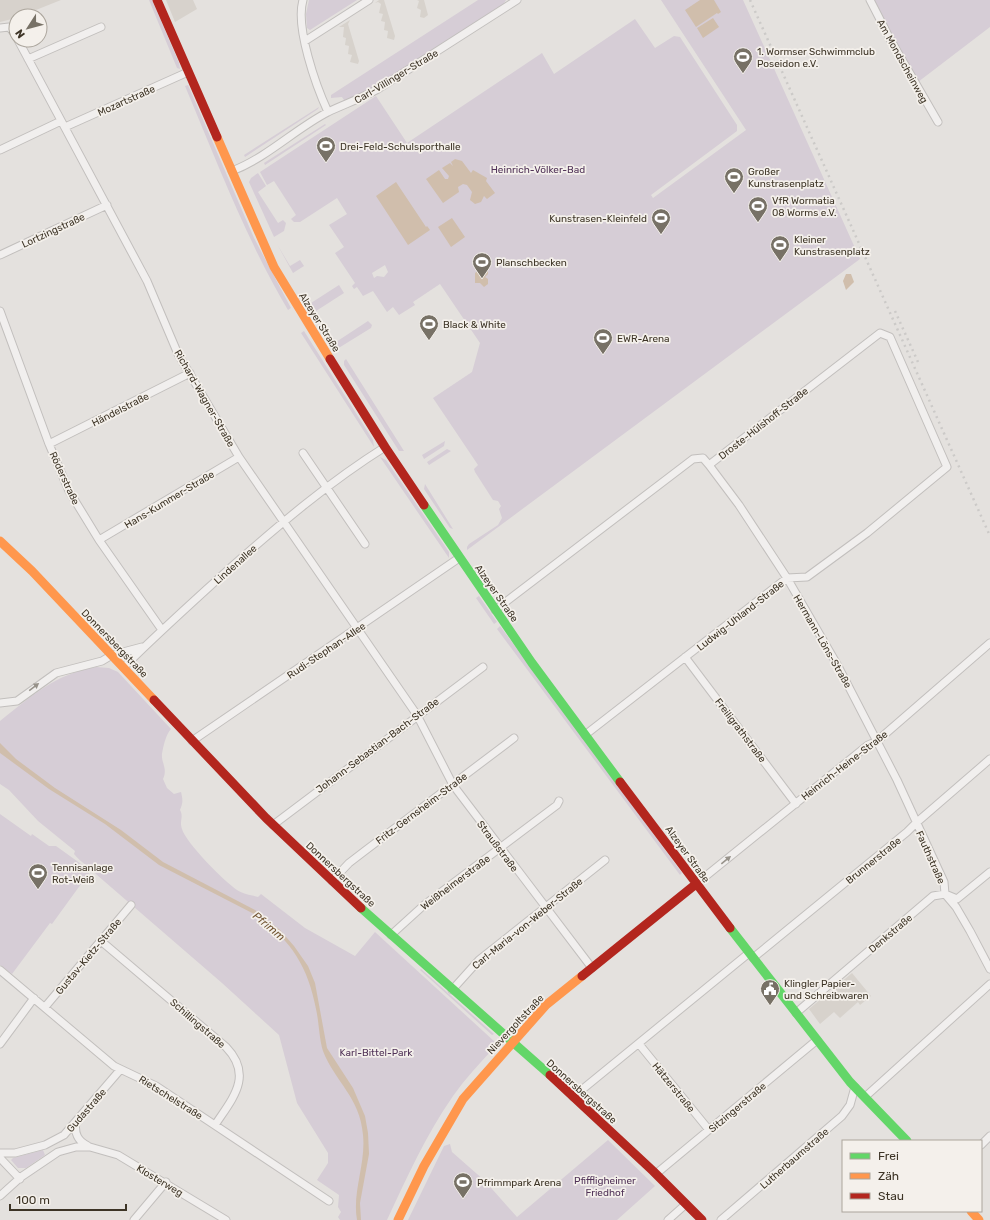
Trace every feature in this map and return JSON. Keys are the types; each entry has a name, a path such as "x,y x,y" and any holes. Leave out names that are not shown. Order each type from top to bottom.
{"street":[{"name":"Alzeyer Straße","path":"157,0 274,267 298,309 385,447 495,610 585,735 696,884 855,1087 906,1140"},
{"path":"303,0 300,20 319,90 328,112"},
{"path":"305,41 369,0"},
{"name":"Carl-Villinger-Straße","path":"232,171 252,162 328,112 361,99 378,89 516,0"},
{"name":"Am Mondscheinweg","path":"870,0 890,39 938,122"},
{"path":"28,59 101,27"},
{"name":"Richard-Wagner-Straße","path":"22,48 147,281 178,354 239,457 356,629 417,715"},
{"name":"Mozartstraße","path":"0,150 188,72"},
{"name":"Lortzingstraße","path":"0,255 107,205"},
{"name":"Röderstraße","path":"0,311 49,444 69,491 99,540 162,630"},
{"name":"Droste-Hülshoff-Straße","path":"495,610 693,459 703,458 709,465 880,333 888,335 892,340 923,413"},
{"name":"Händelstraße","path":"49,444 190,373"},
{"name":"Ludwig-Uhland-Straße","path":"585,735 787,578 807,577 866,532 946,467 923,413"},
{"name":"Lindenallee","path":"124,667 162,630 283,522 326,488 385,447"},
{"path":"303,453 365,544"},
{"name":"Hans-Kummer-Straße","path":"99,540 239,457"},
{"name":"Hermann-Löns-Straße","path":"709,465 739,505 787,578 838,666 877,741"},
{"name":"Donnersbergstraße","path":"0,542 124,667 192,742 273,825 391,935 657,1173 702,1220"},
{"name":"Rudi-Stephan-Allee","path":"192,742 460,558"},
{"name":"Heinrich-Heine-Straße","path":"696,884 868,745 877,741 990,643"},
{"name":"Lindenallee","path":"0,704 17,701 56,673 102,661 112,655 132,651 146,645"},
{"name":"Freiligrathstraße","path":"685,657 796,804"},
{"name":"Johann-Sebastian-Bach-Straße","path":"273,825 417,715 483,667"},
{"name":"Straußstraße","path":"417,715 453,785 500,849 592,968"},
{"name":"Fritz-Gernsheim-Straße","path":"332,881 349,863 514,738"},
{"name":"Fauthstraße","path":"877,741 897,780 944,882 945,894 956,907 970,930 990,969"},
{"name":"Brunnerstraße","path":"573,1098 907,832 990,759"},
{"name":"Weißheimerstraße","path":"391,935 424,905 558,805 559,801"},
{"name":"Carl-Maria-von-Weber-Straße","path":"452,990 479,960 605,860"},
{"name":"Denkstraße","path":"796,1013 933,896 945,894 956,899 990,872"},
{"name":"Nievergoltstraße","path":"400,1218 424,1166 448,1122 472,1088 511,1042 546,1005 696,884"},
{"name":"Gustav-Kietz-Straße","path":"45,1007 131,905"},
{"name":"Schillingstraße","path":"101,941 221,1042 235,1058 240,1073 239,1087 215,1125"},
{"name":"Rietschelstraße","path":"0,970 120,1070 138,1076 156,1086 329,1201"},
{"path":"865,1097 990,984"},
{"path":"0,1044 34,998"},
{"name":"Sitzingerstraße","path":"657,1173 817,1040"},
{"name":"Hätzerstraße","path":"639,1044 710,1130"},
{"name":"Gudastraße","path":"0,1153 15,1153 45,1145 64,1135 120,1070"},
{"name":"Lutherbaumstraße","path":"721,1220 842,1116 850,1105 855,1087"},
{"path":"76,1122 75,1129 79,1139 90,1147"},
{"path":"982,1143 990,1136"},
{"name":"Klosterweg","path":"0,1196 20,1179 58,1152 76,1147 90,1147 118,1155 166,1182 226,1220"},
{"path":"0,1158 20,1179"},
{"path":"134,1220 166,1182"},
{"path":"668,1220 686,1204"},
{"path":"972,1212 980,1220"}],"shaded area":[{"path":"0,0 61,0 41,8 8,8 8,20 0,22"},
{"path":"166,0 193,0 197,9 175,22"},
{"path":"379,0 384,0 395,36 394,40 387,38 388,31 384,30 385,22 381,21 383,14 379,13 381,4 378,2 375,3"},
{"path":"417,0 424,0 428,15 424,18 420,17 421,10 417,8 419,1"},
{"path":"700,0 714,0 721,12 718,14 717,13 696,27 685,10"},
{"path":"713,18 719,27 703,38 697,28"},
{"path":"350,20 348,24 359,61 358,64 350,62 352,55 348,54 349,46 345,45 346,38 343,37 344,27 339,27"},
{"path":"455,159 462,161 471,173 473,170 487,178 486,181 495,193 487,199 484,196 481,202 475,204 470,200 472,192 467,185 463,184 458,187 459,192 443,203 426,179 439,170 445,179 448,179 449,176 442,168 450,163 453,166 451,162"},
{"path":"396,182 426,227 427,226 430,230 408,245 376,196"},
{"path":"452,218 465,237 451,247 438,227"},
{"name":"Planschbecken","path":"479,270 488,271 488,274 485,277 488,279 488,284 484,287 480,283 475,283 475,273"},
{"path":"846,274 851,274 854,282 846,290 843,281"},
{"path":"0,743 16,759 55,788 121,830 163,862 255,910 280,930 294,946 308,966 315,983 327,1048 353,1088 365,1116 368,1133 369,1154 360,1203 361,1220 357,1220 356,1199 363,1157 363,1135 361,1122 352,1100 328,1062 323,1051 313,994 297,956 280,936 258,916 159,865 105,824 49,789 0,753"},
{"path":"852,973 871,996 860,1005 858,1002 840,1018 834,1012 820,1024 809,1009"}],"green space":[{"path":"149,0 152,0 179,63 180,69 177,68"},
{"path":"309,0 357,0 310,30 307,28 306,14"},
{"path":"478,0 506,0 502,6 377,86 353,98 344,100 342,97 331,98 331,95"},
{"name":"Heinrich-Völker-Bad","path":"661,0 743,0 860,259 467,550 469,544 498,525 502,518 499,509 501,506 498,501 493,500 475,472 474,469 478,465 433,398 472,372 480,343 440,284 413,302 415,305 399,315 393,307 387,312 373,291 363,296 357,287 354,289 352,286 355,283 335,253 344,247 329,225 347,214 337,198 300,222 294,222 291,219 296,215 274,181 267,185 260,172 376,96 407,143 542,53 554,74 635,19 655,48 674,36 680,37 737,125 737,131 651,195 653,198 746,130","holes":["385,265 388,272 384,277 377,276 374,278 372,273"]},
{"path":"873,0 990,0 990,27 918,82"},
{"path":"188,85 254,238 291,308 288,310 245,228 185,86"},
{"path":"319,107 318,109 245,157 244,155"},
{"path":"325,124 326,125 265,165 264,163"},
{"path":"258,173 266,186 258,192 278,223 283,220 286,223 284,231 274,237 249,182 251,178"},
{"path":"277,244 290,266 300,260 304,266 293,273"},
{"path":"339,285 344,293 316,311 311,303"},
{"path":"368,321 372,325 371,328 337,349 333,348 326,337 329,331 336,342"},
{"path":"304,331 373,440 374,447 301,333"},
{"path":"346,359 404,451 399,451 344,365 344,361"},
{"path":"445,441 444,446 424,459 422,455"},
{"path":"447,449 451,451 429,465 427,462"},
{"path":"380,457 386,460 449,552 449,558"},
{"path":"425,484 453,529 450,528 424,489"},
{"path":"479,596 497,622 494,624 476,598"},
{"path":"500,626 682,873 680,875 497,629"},
{"name":"Karl-Bittel-Park","path":"96,667 109,668 118,672 171,729 166,737 162,754 165,769 163,779 167,788 174,794 181,792 181,826 185,835 190,843 223,879 242,892 258,897 261,894 305,928 355,956 375,932 495,1042 493,1043 493,1049 472,1072 443,1111 417,1156 387,1220 340,1220 338,1217 341,1212 338,1207 339,1195 317,1180 328,1163 328,1153 297,1103 279,1035 222,983 79,860 74,854 75,851 38,821 9,790 0,784 0,721 45,687 68,675 81,670"},
{"name":"Tennisanlage Rot-Weiß","path":"0,814 31,836 32,834 49,846 56,846 88,869 89,873 52,924 50,923 12,974 0,965"},
{"path":"421,969 494,1034 492,1035 420,970"},
{"name":"Pfiffligheimer Friedhof","path":"608,1140 655,1186 617,1220 408,1220 444,1146 450,1144 452,1152 485,1181 517,1217"},
{"path":"43,1150 45,1155 26,1168 18,1168 11,1160 13,1158"}],"railway":[{"path":"750,0 990,536"},
{"path":"895,311 918,362"}],"traffic: fast":[{"path":"424,505 532,663 620,782"},
{"path":"361,908 550,1075"},
{"path":"730,928 850,1082 906,1140"}],"traffic: slow":[{"path":"217,137 274,267 330,359"},
{"path":"0,541 32,571 154,700"},
{"path":"398,1220 424,1166 463,1099 546,1005 582,976"},
{"path":"972,1212 979,1220"}],"traffic: jam":[{"path":"157,0 217,137"},
{"path":"330,359 385,447 424,505"},
{"path":"154,700 266,818 361,908"},
{"path":"620,782 730,928"},
{"path":"582,976 696,884"},
{"path":"550,1075 653,1171 702,1220"}],"place":[{"name":"1. Wormser Schwimmclub Poseidon e.V.","path":"743,74"},
{"name":"Drei-Feld-Schulsporthalle","path":"326,163"},
{"name":"Großer Kunstrasenplatz","path":"734,194"},
{"name":"VfR Wormatia 08 Worms e.V.","path":"758,223"},
{"name":"Kunstrasen-Kleinfeld","path":"661,235"},
{"name":"Kleiner Kunstrasenplatz","path":"780,262"},
{"name":"Planschbecken","path":"482,279"},
{"name":"Black & White","path":"429,341"},
{"name":"EWR-Arena","path":"603,355"},
{"name":"Tennisanlage Rot-Weiß","path":"38,890"},
{"name":"Klingler Papier- und Schreibwaren","path":"770,1006"},
{"name":"Pfrimmpark Arena","path":"463,1199"}],"water label":[{"name":"Pfrimm","path":"269,926"}]}
